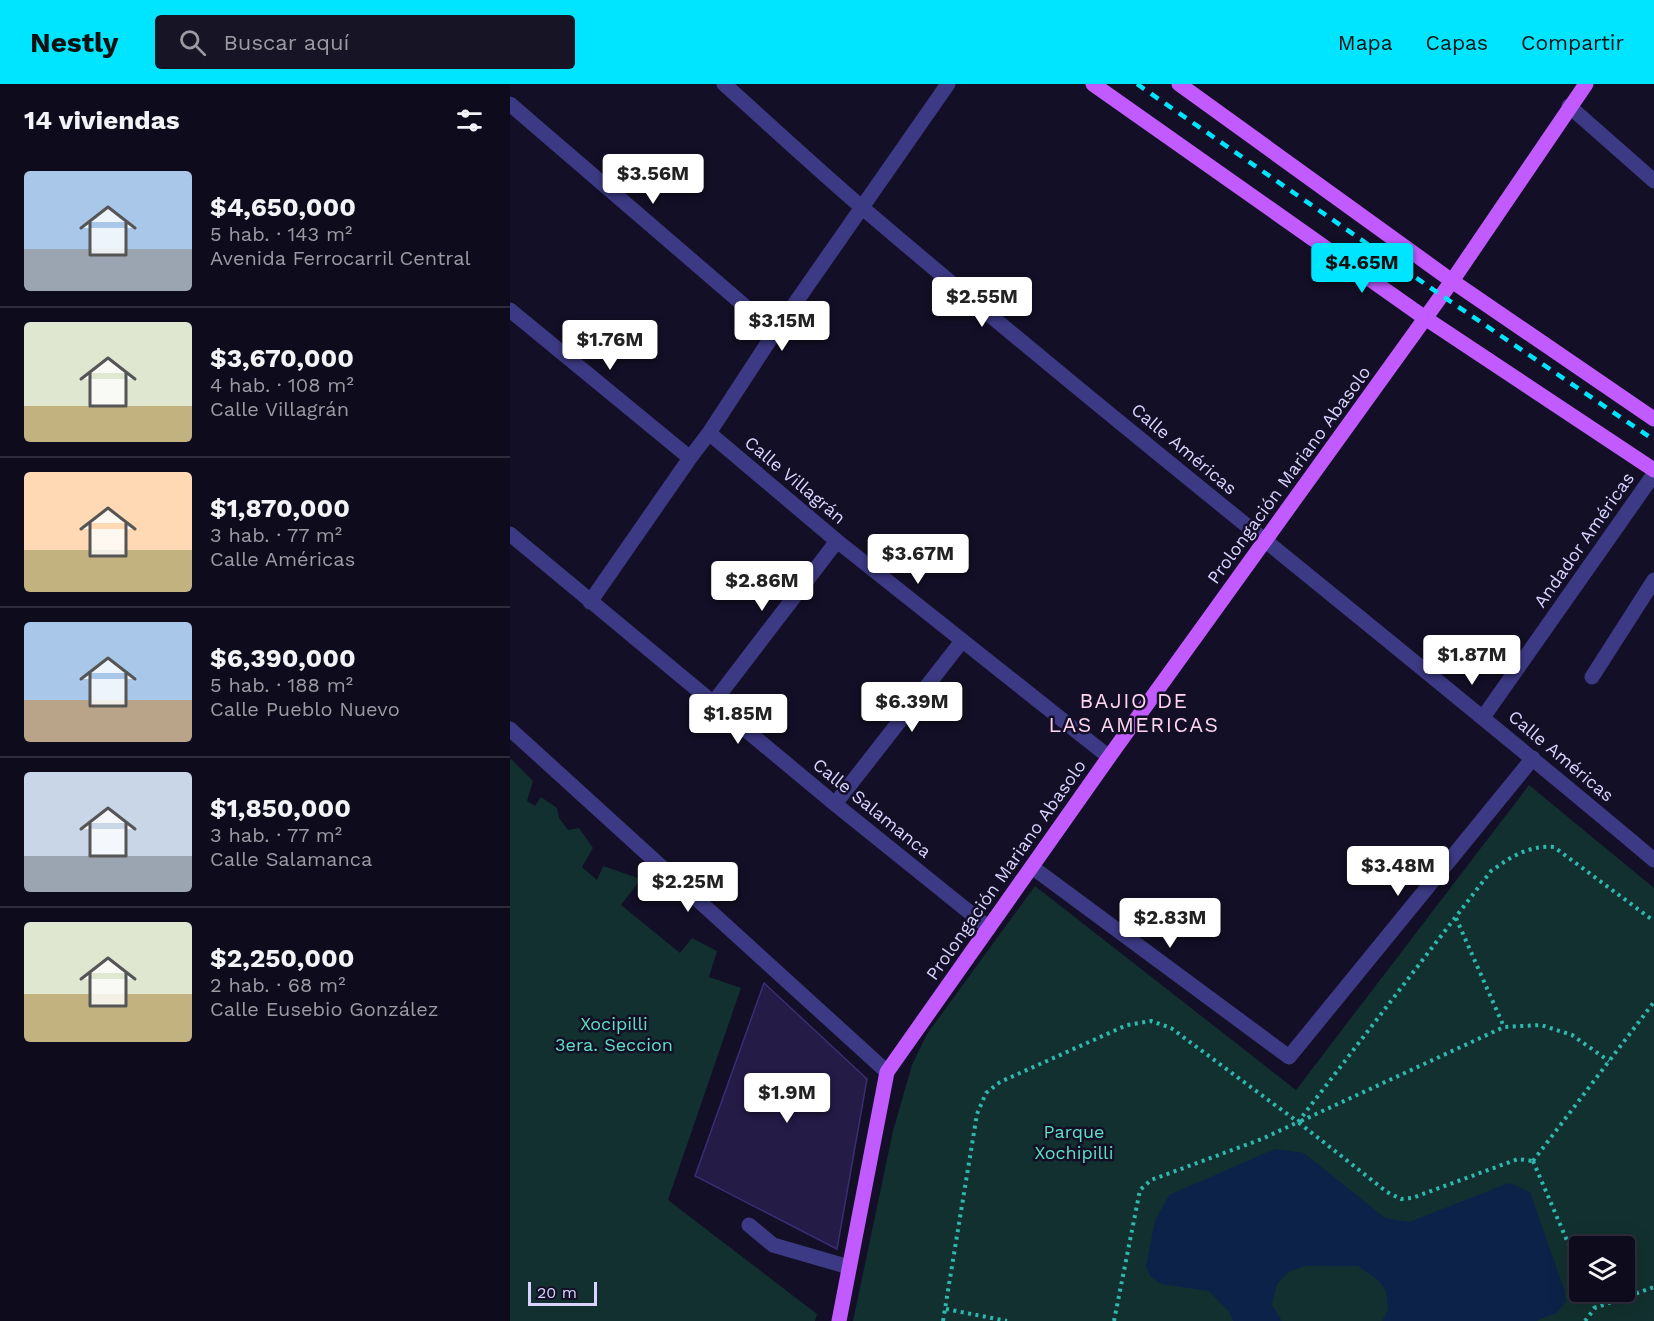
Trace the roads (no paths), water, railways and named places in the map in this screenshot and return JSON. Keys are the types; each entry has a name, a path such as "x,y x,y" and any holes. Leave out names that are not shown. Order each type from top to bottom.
{"main road":[{"path":"1093,84 1425,318 1654,472"},
{"path":"1179,84 1452,281 1654,419"},
{"name":"Prolongación Mariano Abasolo","path":"839,1321 887,1072 1109,758 1452,281 1586,84"}],"street":[{"name":"Calle Américas","path":"724,84 863,209 1265,542 1484,716 1654,860"},
{"path":"591,602 948,84"},
{"path":"510,104 776,332"},
{"path":"1569,106 1654,181"},
{"path":"510,310 690,458"},
{"name":"Calle Villagrán","path":"709,433 837,541 1109,758"},
{"name":"Andador Américas","path":"1484,716 1654,472"},
{"name":"Calle Salamanca","path":"510,534 835,804 990,928"},
{"path":"713,703 837,541"},
{"path":"1592,677 1654,580"},
{"path":"835,804 963,641"},
{"path":"510,729 887,1072"},
{"path":"1032,867 1289,1057 1533,758"},
{"path":"749,1225 773,1245 849,1267"}],"water":[{"path":"1275,1149 1304,1153 1385,1218 1409,1222 1509,1183 1530,1192 1564,1289 1566,1302 1556,1313 1536,1321 1382,1321 1388,1309 1386,1291 1378,1280 1358,1266 1304,1266 1287,1273 1277,1284 1272,1305 1282,1321 1233,1321 1229,1312 1209,1291 1162,1284 1151,1277 1146,1267 1155,1221 1169,1195"}],"railway":[{"path":"1137,84 1654,440"}],"district":[{"name":"BAJIO DE LAS AMERICAS","path":"1134,713"}],"park label":[{"name":"Xocipilli 3era. Seccion","path":"614,1034"},
{"name":"Parque Xochipilli","path":"1074,1142"}]}
